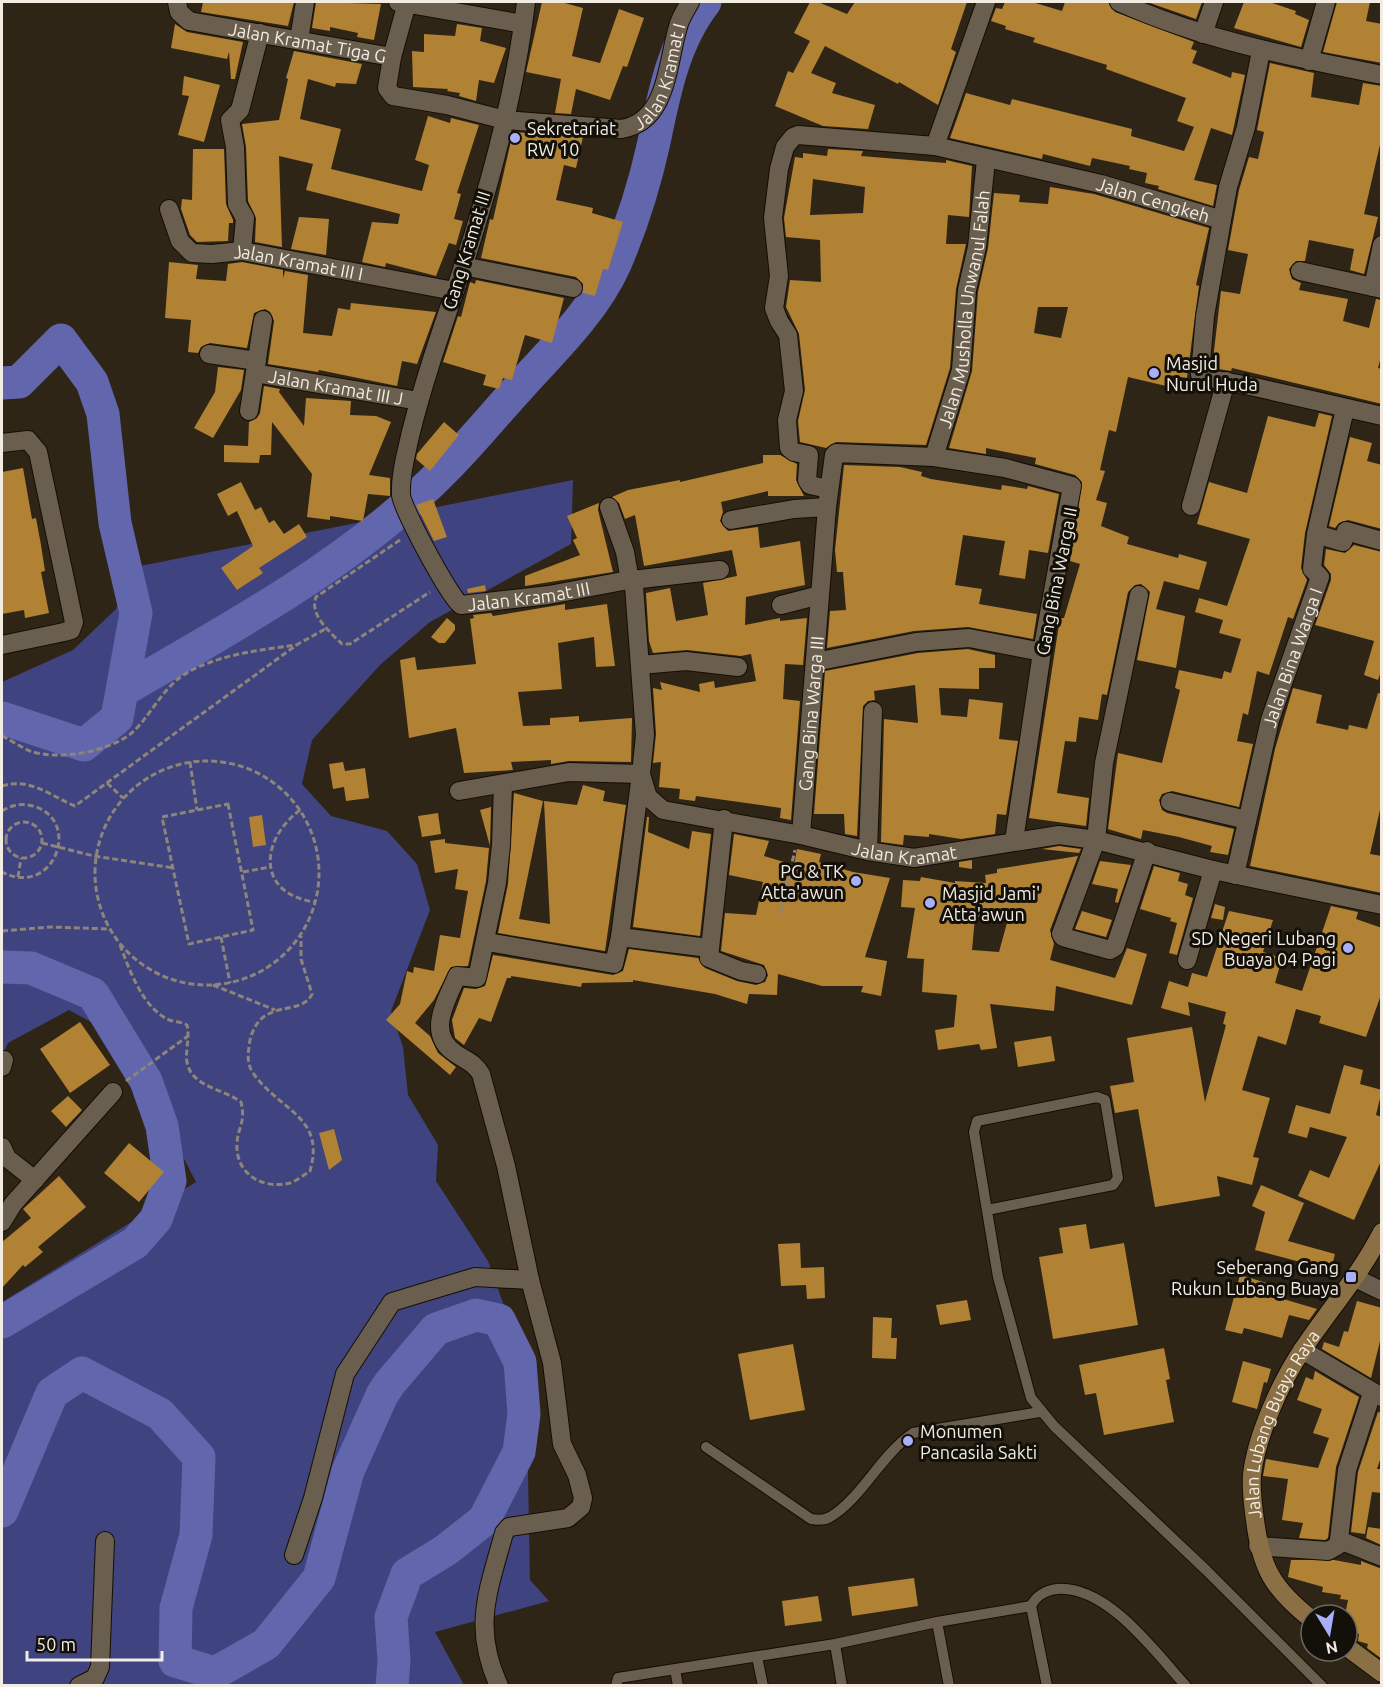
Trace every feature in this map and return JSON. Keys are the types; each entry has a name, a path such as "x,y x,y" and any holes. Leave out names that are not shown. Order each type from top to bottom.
{"main road":[{"name":"Jalan Lubang Buaya Raya","path":"1299,1607 1276,1585 1261,1559 1252,1475 1264,1428 1302,1350 1355,1278 1382,1232"},
{"path":"1359,1656 1382,1673"}],"street":[{"path":"298,40 305,2"},
{"path":"392,57 403,2 523,24"},
{"name":"Gang Kramat III","path":"401,497 405,457 419,401 463,266 505,120 526,2"},
{"name":"Jalan Kramat I","path":"505,120 621,129 635,127 645,121 655,108 670,64 678,25 690,2"},
{"path":"935,146 986,2"},
{"path":"1119,2 1203,34 1261,51 1382,75"},
{"path":"1203,34 1214,2"},
{"path":"1309,61 1326,2"},
{"name":"Jalan Kramat Tiga G","path":"178,7 189,21 392,57 387,88 393,96 447,105 505,120"},
{"path":"242,251 244,218 237,204 235,147 230,120 240,110 260,33"},
{"path":"1222,220 1228,187 1246,127 1261,51"},
{"name":"Jalan Cengkeh","path":"828,498 810,486 807,480 809,455 790,451 787,420 794,391 789,335 779,321 774,308 779,276 773,218 785,147 793,137 798,135 935,146 986,160 1101,184 1222,220 1208,294 1200,374 1205,378 1382,416"},
{"name":"Jalan Musholla Unwanul Falah","path":"934,457 961,369 967,290 977,247 986,160"},
{"name":"Jalan Kramat III I","path":"169,209 180,241 192,253 212,255 242,251 454,291"},
{"path":"1300,271 1377,288 1382,245"},
{"path":"463,266 573,288"},
{"name":"Jalan Kramat III J","path":"249,411 263,320"},
{"path":"209,354 256,367"},
{"name":"Jalan Kramat III J","path":"256,367 419,401"},
{"path":"1191,506 1226,381"},
{"name":"Jalan Bina Warga I","path":"1234,875 1270,720 1320,578 1312,569 1316,534 1346,409"},
{"path":"2,443 28,440 38,452 74,617 74,626 64,632 2,645"},
{"name":"Gang Bina Warga III","path":"801,835 828,498 836,453 874,457"},
{"name":"Gang Bina Warga II","path":"874,457 934,457 1005,468 1072,486 1042,652 1014,841"},
{"name":"Jalan Kramat III","path":"401,497 456,603 470,606 630,581 720,570"},
{"path":"731,520 794,509 828,498"},
{"name":"Jalan Kramat","path":"609,507 625,552 630,581 634,586 645,735 642,774 648,797 663,810 724,819 868,851 914,858 1059,835 1147,851 1234,875 1382,905"},
{"path":"1316,534 1343,542 1346,531 1382,541"},
{"path":"781,605 820,595"},
{"path":"1139,595 1104,763 1096,840 1061,934 1063,937 1110,950 1115,947 1147,851"},
{"path":"815,662 916,642 969,638 1042,652"},
{"path":"640,665 686,660 738,667"},
{"path":"868,851 873,711"},
{"path":"459,791 569,772 636,771 642,774 620,937 616,958 612,964 487,942"},
{"path":"499,1686 488,1661 484,1612 486,1595 504,1533 509,1527 568,1518 581,1507 583,1498 577,1475 562,1444 552,1362 530,1281 506,1166 481,1074 477,1067 444,1045 439,1033 445,1005 457,976 477,978 487,942 501,845 503,784"},
{"path":"1170,802 1248,820"},
{"path":"724,819 716,910 709,948 711,960 757,974"},
{"path":"1187,960 1213,870"},
{"path":"620,937 709,948"},
{"path":"2,1222 35,1180 113,1092"},
{"path":"2,1147 7,1158 35,1180"},
{"path":"294,1555 313,1498 345,1374 392,1302 475,1277 530,1281"},
{"path":"1355,1278 1382,1291"},
{"path":"1258,1546 1328,1551 1337,1546 1347,1470 1377,1395 1302,1350"},
{"path":"1339,1540 1382,1557"},
{"path":"79,1686 95,1678 100,1667 105,1541"}],"lane":[{"path":"987,1210 1113,1185 1118,1178 1106,1100 1097,1097 977,1121 974,1132 998,1277 1016,1350 1031,1398 1040,1412 1206,1570 1322,1686"},
{"path":"706,1447 811,1519 820,1520 830,1517 860,1490 896,1445 913,1433 1040,1412"},
{"path":"616,1686 618,1678 835,1644 937,1622 1031,1606 1041,1594 1070,1588 1083,1591 1122,1617 1186,1686"},
{"path":"1031,1606 1047,1686"},
{"path":"937,1622 949,1686"},
{"path":"835,1644 842,1686"},
{"path":"757,1657 763,1686"},
{"path":"675,1670 678,1686"}],"path":[{"path":"414,525 316,597 314,608 327,628 342,644 350,644 444,582"},
{"path":"2,786 20,783 36,787 75,806 298,644 327,628"},
{"path":"2,736 29,751 56,757 84,753 113,743 132,732 167,687 185,674 254,650 298,644"},
{"path":"190,762 197,810"},
{"path":"119,944 145,967 161,975 195,984 230,983 247,978 278,960 301,934 315,902 319,885 317,850 300,810 282,790 253,771 219,762 190,762 151,776 123,798 104,828 94,856 97,897 109,929 119,944 131,974 147,999 167,1020 179,1021 188,1025 190,1035 186,1061 191,1073 199,1082 229,1093 241,1102 243,1125 237,1140 237,1149 238,1157 246,1173 256,1181 272,1184 291,1183 310,1172 315,1154 312,1135 304,1120 255,1076 249,1064 248,1050 253,1029 275,1010 302,1005 309,1001 312,994 301,959 301,934"},
{"path":"106,783 123,798"},
{"path":"228,804 253,930 189,944 174,868 162,817 228,804"},
{"path":"2,811 16,805 26,805 44,811 56,826 59,846 52,863 45,870 18,878 2,872"},
{"path":"300,810 288,819 273,840 269,852 270,867 282,889 291,896 315,902"},
{"path":"20,822 34,824 42,836 42,843 35,855 21,858 9,851 6,837 13,825 20,822"},
{"path":"780,914 791,861 801,835"},
{"path":"42,843 94,856 174,868"},
{"path":"18,878 21,858"},
{"path":"243,872 270,867"},
{"path":"2,931 51,927 109,929"},
{"path":"221,937 230,983"},
{"path":"212,985 275,1010"},
{"path":"137,1072 190,1035"}],"shaded area":[{"path":"573,480 571,544 430,622 380,665 312,740 302,784 331,816 387,831 417,864 430,910 391,1011 403,1047 408,1095 438,1145 436,1181 488,1261 526,1367 530,1580 549,1601 435,1632 464,1685 2,1685 2,1302 196,1182 122,1039 69,1010 8,1043 2,1056 2,682 73,650 116,609 135,567"}],"building":[{"path":"203,2 294,2 288,26 201,12"},
{"path":"316,2 381,4 374,40 357,37 358,33 330,27 330,31 312,28"},
{"path":"542,2 561,2 583,8 572,56 600,63 619,9 644,18 627,67 623,66 610,100 576,89 571,114 555,113 561,79 526,72"},
{"path":"810,2 818,2 847,14 855,2 967,2 951,49 956,52 938,105 899,82 898,84 825,46 811,73 836,83 832,93 875,105 868,129 823,126 775,106 788,71 793,73 810,41 794,33"},
{"path":"1005,2 1032,2 1062,11 1065,2 1108,2 1115,12 1194,42 1191,49 1197,51 1192,63 1231,78 1232,72 1245,75 1232,135 1211,128 1194,180 1217,185 1213,206 1145,183 1147,173 1129,169 1130,166 1092,158 1090,166 1043,154 1042,159 950,138 966,93 1010,105 1012,99 1132,129 1131,136 1184,151 1194,127 1177,121 1186,98 1106,69 1107,65 1033,42 1035,38 1005,29 1006,26 991,21 996,8 1002,9"},
{"path":"1147,2 1202,2 1196,19"},
{"path":"1244,2 1269,2 1296,11 1295,14 1309,20 1301,47 1234,28"},
{"path":"1337,2 1370,2 1366,21 1382,24 1382,63 1323,52"},
{"path":"175,24 187,32 243,42 235,79 231,79 229,52 227,59 171,48"},
{"path":"457,24 482,28 480,41 506,48 494,83 479,80 476,101 459,96 460,93 447,91 448,89 413,87 412,51 424,52 424,34 455,36"},
{"path":"294,51 362,64 356,84 336,83 335,87 308,79 300,119 341,129 331,169 422,191 429,165 415,160 428,116 450,123 451,118 479,125 457,193 461,194 454,219 463,221 456,245 449,243 436,276 386,263 385,267 362,262 372,222 398,224 400,214 306,190 313,164 279,156 282,247 255,242 256,218 248,201 246,147 242,124 279,120 288,79 286,78"},
{"path":"1270,63 1314,73 1311,97 1359,105 1363,83 1382,86 1382,136 1364,214 1378,217 1364,274 1350,270 1354,249 1309,240 1305,261 1296,261 1289,269 1292,279 1301,283 1299,290 1348,299 1343,321 1369,328 1376,299 1382,300 1382,353 1378,368 1382,369 1382,404 1232,368 1231,371 1212,368 1221,291 1240,294 1248,254 1228,250 1239,190 1249,157 1258,159 1264,132 1257,130"},
{"path":"184,76 220,85 204,142 178,135 189,96 182,95"},
{"path":"513,132 583,137 576,168 564,165 556,200 593,208 592,213 623,222 608,270 603,269 595,296 583,293 583,284 576,277 481,258 490,219 493,220"},
{"path":"193,149 224,149 226,204 233,220 233,223 229,223 228,241 197,242 190,235 181,209 182,199 192,200"},
{"path":"828,149 863,151 861,156 946,163 946,160 972,166 969,217 948,215 946,244 966,244 956,289 950,368 926,445 836,442 826,448 800,442 798,421 805,390 799,334 786,307 790,280 821,282 820,240 786,237 784,218 795,157 803,158 803,153 827,156","holes":["813,179 865,187 863,213 810,215"]},
{"path":"1050,187 1094,194 1209,228 1196,285 1199,286 1187,378 1168,375 1166,386 1128,377 1116,432 1109,430 1100,470 1105,471 1096,500 1107,503 1101,526 1129,537 1127,544 1178,558 1179,554 1207,562 1199,590 1164,581 1156,609 1185,616 1176,668 1137,660 1150,592 1141,584 1135,585 1128,592 1107,695 1102,694 1098,720 1079,717 1076,742 1065,741 1057,793 1089,798 1086,826 1029,818 1060,618 1064,618 1080,564 1070,561 1082,482 1075,475 1035,464 1036,458 986,448 986,454 949,448 972,371 978,292 988,248 994,193 1020,195 1019,202 1048,204","holes":["1038,307 1068,307 1061,338 1034,333"]},
{"path":"299,217 329,219 326,255 291,249"},
{"path":"169,262 198,265 196,279 226,281 228,264 242,262 283,270 283,278 285,271 308,275 303,333 332,336 338,308 350,310 351,303 436,312 417,364 402,361 397,386 319,370 318,372 268,364 274,321 270,312 265,309 254,313 247,348 210,343 201,347 198,353 188,352 191,320 165,318"},
{"path":"476,280 564,298 552,343 525,335 512,380 503,378 499,389 483,385 486,375 443,362 458,316 461,317 470,282 475,284"},
{"path":"218,367 244,370 241,390 213,438 194,428 215,392"},
{"path":"264,386 280,389 279,392 304,426 306,398 351,401 350,415 376,416 391,422 369,475 390,478 390,496 368,494 363,521 330,516 330,520 307,517 312,474 272,422 271,455 260,455 259,463 224,462 224,445 248,446 249,422 257,418 260,413"},
{"path":"1319,413 1332,416 1305,533 1301,568 1307,580 1293,619 1288,617 1269,675 1257,671 1248,715 1243,713 1237,741 1253,744 1239,807 1172,791 1162,794 1159,800 1162,810 1167,813 1234,829 1228,855 1210,852 1212,846 1179,837 1143,830 1141,839 1108,829 1118,753 1162,763 1180,690 1175,688 1179,670 1222,679 1224,671 1231,673 1241,639 1219,633 1223,620 1195,612 1199,598 1227,606 1250,539 1197,524 1209,482 1247,493 1268,416 1315,427"},
{"path":"444,422 459,435 430,471 416,459 417,454"},
{"path":"1350,437 1372,443 1367,461 1382,465 1382,529 1348,520 1339,523 1335,528 1329,526"},
{"path":"763,455 780,455 797,464 796,480 804,496 768,496 768,491 721,502 723,512 720,521 728,531 758,527 760,548 800,541 805,585 746,597 745,625 780,618 780,621 807,618 803,665 785,664 783,699 800,701 791,820 780,818 781,808 696,796 695,801 679,799 680,789 659,787 661,762 653,763 656,734 653,688 662,690 660,682 700,692 699,684 714,681 715,688 756,681 751,654 741,656 687,650 653,653 649,641 646,593 670,588 676,621 708,615 703,583 737,576 732,550 644,566 635,515 625,519 619,503 612,497 628,490 680,480 680,482 763,463"},
{"path":"844,465 900,467 922,472 921,476 931,479 1001,490 1002,485 1027,489 1028,486 1059,494 1048,553 1029,550 1025,579 999,575 1005,541 963,535 955,585 982,589 979,604 1037,614 1033,639 968,627 914,631 827,648 830,611 846,610 843,572 837,572 835,550"},
{"path":"23,468 32,519 36,518 41,545 45,571 41,572 49,613 25,618 24,610 2,614 2,472"},
{"path":"241,482 255,510 261,507 269,523 274,520 284,534 299,524 307,537 259,568 263,573 237,590 221,568 253,546 237,511 228,516 217,494"},
{"path":"433,499 447,537 434,541 416,505"},
{"path":"599,503 598,510 613,572 525,586 525,576 580,555 573,540 577,538 567,516"},
{"path":"1354,545 1382,552 1382,669 1378,680 1364,675 1374,641 1315,625 1331,580 1331,574 1324,565 1326,549 1345,553"},
{"path":"485,585 486,591 468,593 467,589"},
{"path":"565,604 565,610 607,604 615,666 596,667 594,637 558,643 562,689 518,692 523,726 550,725 550,718 579,716 579,722 632,718 631,762 569,761 551,764 551,760 511,762 513,770 464,773 456,728 409,738 400,660 415,657 417,670 476,664 470,619 474,618 473,615 491,613 493,616"},
{"path":"447,618 455,625 455,630 445,643 439,643 431,637"},
{"path":"968,649 995,655 995,668 979,668 979,689 939,688 941,715 967,717 969,699 1003,703 999,739 1018,741 1006,815 997,814 995,834 961,839 929,834 929,837 904,835 903,845 881,842 884,719 918,723 915,685 874,691 875,700 868,701 863,706 857,836 845,834 844,814 814,814 825,671 918,653"},
{"path":"1293,688 1322,695 1316,723 1348,730 1349,725 1367,729 1378,693 1382,694 1382,801 1370,854 1382,856 1382,893 1250,866 1275,749"},
{"path":"343,762 345,771 365,768 369,798 346,801 344,787 333,789 329,764"},
{"path":"583,785 605,791 603,801 626,805 605,951 498,933 508,884 514,793 543,801 519,919 550,924 544,801 577,805"},
{"path":"491,807 490,844 490,846 480,810"},
{"path":"438,813 441,834 422,837 418,816"},
{"path":"262,815 266,845 253,847 249,817"},
{"path":"647,817 649,817 648,832 689,849 692,831 711,834 700,936 633,927"},
{"path":"734,834 769,841 764,856 794,865 797,849 821,854 819,862 853,872 890,878 865,957 887,961 881,996 861,992 863,986 822,986 778,974 777,995 749,994 747,1004 715,994 633,980 633,982 582,983 581,987 511,976 507,978 491,1022 479,1018 464,1045 455,1038 452,1020 464,988 476,989 485,986 493,955 613,975 623,971 629,949 698,958 705,968 737,981 756,985 765,982 768,975 764,965 721,951 725,913 756,915 763,882 729,875"},
{"path":"445,839 445,843 489,848 486,881 468,966 451,967 434,1000 415,1023 430,1036 438,1053 456,1067 450,1075 386,1020 400,1004 407,971 413,973 414,967 434,971 440,935 460,938 468,891 455,889 458,869 435,873 430,841"},
{"path":"1059,846 1081,849 1079,853 1042,849"},
{"path":"1078,856 1050,930 1054,944 1050,960 1115,978 1127,948 1147,954 1132,1005 1056,986 1054,1011 990,1004 997,1048 981,1050 979,1044 938,1050 935,1030 954,1027 957,995 922,992 924,959 907,958 915,908 901,907 903,880 920,881 921,877 955,883 955,881 986,883 985,875 997,873 997,869","holes":["975,917 1008,919 999,952 972,950"]},
{"path":"972,860 972,869 959,867 959,862"},
{"path":"1100,861 1131,865 1118,903 1115,902 1118,889 1092,884"},
{"path":"1154,866 1180,873 1178,881 1188,884 1185,895 1193,898 1177,955 1169,953 1177,923 1170,921 1171,918 1140,909"},
{"path":"1215,904 1225,907 1223,920 1211,918"},
{"path":"1331,906 1358,912 1356,919 1382,928 1382,992 1366,1037 1319,1023 1321,1016 1296,1009 1286,1045 1258,1036 1242,1090 1270,1098 1253,1157 1259,1158 1252,1185 1217,1176 1220,1196 1155,1207 1138,1109 1115,1113 1110,1086 1134,1082 1127,1038 1192,1027 1205,1102 1226,1025 1223,1024 1226,1012 1188,1002 1190,1016 1161,1008 1169,981 1188,987 1192,973 1207,977 1229,911 1273,920 1263,952 1282,958 1275,983 1302,991"},
{"path":"1082,911 1112,920 1106,937 1075,929"},
{"path":"80,1022 110,1065 70,1093 40,1049"},
{"path":"1051,1036 1055,1061 1018,1067 1014,1042"},
{"path":"1344,1065 1363,1070 1360,1084 1382,1090 1376,1115 1382,1117 1382,1159 1354,1220 1298,1196 1310,1170 1329,1178 1347,1137 1310,1127 1307,1138 1288,1133 1296,1105 1330,1114"},
{"path":"68,1096 82,1110 66,1127 51,1111"},
{"path":"334,1129 342,1160 329,1170 319,1133"},
{"path":"129,1143 164,1172 139,1202 104,1173"},
{"path":"59,1176 86,1207 38,1247 43,1252 25,1267 23,1265 2,1288 2,1242 31,1218 23,1209"},
{"path":"1261,1185 1304,1203 1288,1241 1335,1254 1331,1270 1255,1250 1265,1212 1252,1206"},
{"path":"1086,1224 1090,1249 1124,1243 1138,1325 1053,1339 1039,1257 1063,1253 1059,1228"},
{"path":"800,1243 801,1268 824,1267 825,1298 807,1299 806,1285 781,1286 778,1244"},
{"path":"1240,1275 1270,1284 1267,1294 1317,1309 1309,1320 1289,1315 1282,1338 1244,1328 1242,1334 1225,1330"},
{"path":"967,1300 971,1320 940,1325 936,1305"},
{"path":"1357,1301 1382,1308 1382,1333 1371,1378 1322,1349 1324,1342 1339,1347 1344,1331 1348,1332"},
{"path":"873,1317 892,1318 891,1338 897,1338 896,1359 872,1358"},
{"path":"793,1344 805,1410 750,1420 738,1354"},
{"path":"1164,1348 1170,1379 1166,1380 1174,1422 1104,1435 1096,1393 1085,1395 1079,1365"},
{"path":"1243,1361 1271,1369 1267,1383 1264,1382 1257,1409 1232,1402"},
{"path":"1315,1371 1359,1397 1336,1467 1328,1538 1325,1540 1299,1538 1303,1523 1282,1520 1288,1479 1263,1476 1266,1459 1318,1468 1329,1438 1313,1433 1322,1409 1297,1400 1306,1377 1313,1380"},
{"path":"1378,1412 1382,1413 1382,1454 1377,1469 1382,1469 1382,1493 1372,1492 1365,1534 1351,1532 1358,1472"},
{"path":"1368,1527 1382,1529 1381,1545 1366,1538"},
{"path":"1291,1560 1334,1560 1361,1565 1361,1561 1382,1569 1382,1659 1367,1648 1368,1644 1359,1641 1359,1603 1347,1603 1348,1600 1340,1599 1341,1595 1322,1592 1323,1587 1288,1577"},
{"path":"914,1578 918,1606 852,1616 848,1587"},
{"path":"818,1596 822,1621 785,1626 782,1601"}],"waterway":[{"path":"122,691 276,600 350,550 386,522 447,467 574,327 597,297 615,264 642,188 678,51 694,17 705,2"},
{"path":"2,383 19,382 61,340 92,382 103,414 115,523 136,613 117,718 84,745 2,718"},
{"path":"2,967 31,968 93,994 146,1081 162,1126 170,1181 156,1219 135,1243 2,1322"},
{"path":"2,1511 52,1393 82,1373 160,1414 199,1457 196,1535 176,1608 175,1661 215,1673 266,1644 319,1578 348,1471 382,1395 390,1383 436,1329 476,1315 499,1320 520,1362 524,1414 519,1452 484,1520 446,1550 407,1574 391,1617 394,1661 392,1686"}],"place":[{"name":"Sekretariat RW 10","path":"515,138"},
{"name":"Masjid Nurul Huda","path":"1154,373"},
{"name":"PG & TK Atta'awun","path":"856,881"},
{"name":"Masjid Jami' Atta'awun","path":"930,903"},
{"name":"SD Negeri Lubang Buaya 04 Pagi","path":"1348,948"},
{"name":"Seberang Gang Rukun Lubang Buaya","path":"1351,1277"},
{"name":"Monumen Pancasila Sakti","path":"908,1441"}]}
